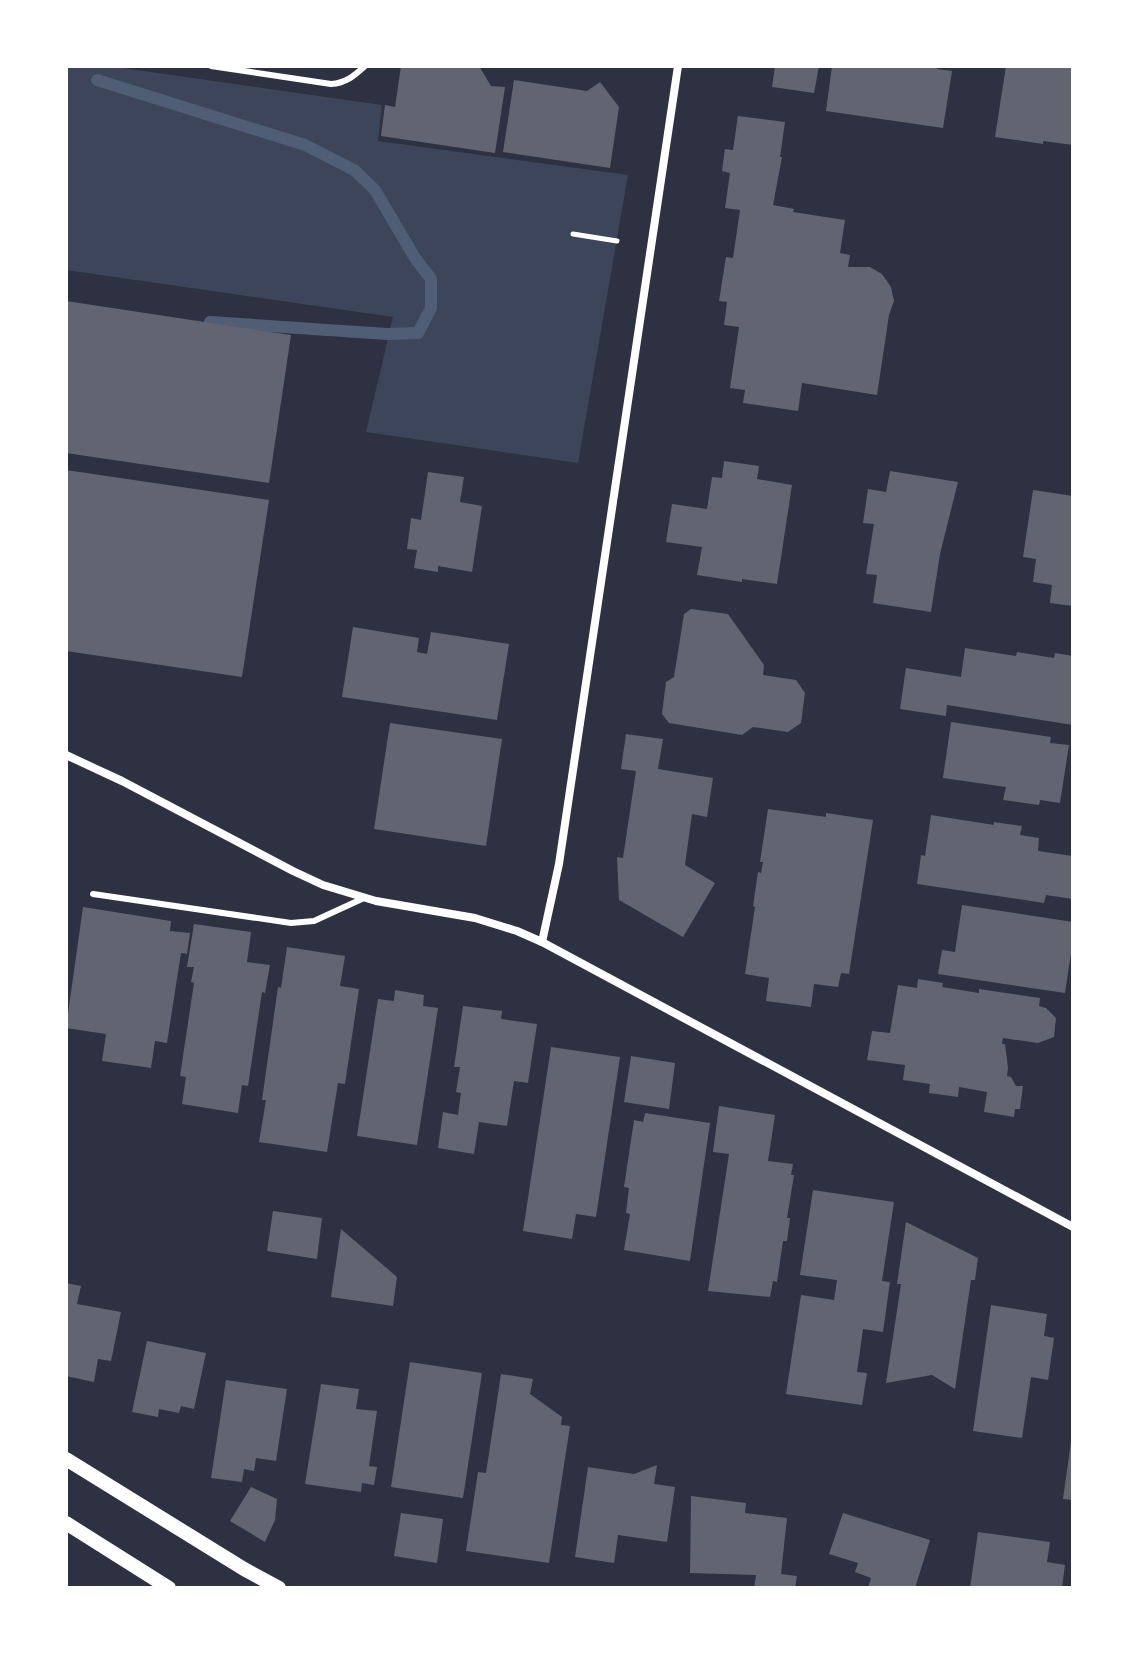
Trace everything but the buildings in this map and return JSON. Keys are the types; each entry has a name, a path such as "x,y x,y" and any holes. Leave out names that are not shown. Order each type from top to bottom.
{"street":[{"path":"542,942 559,864 678,66"},
{"path":"66,755 323,885 364,898 475,918 542,942 1073,1227"},
{"path":"66,1459 279,1588"},
{"path":"66,1523 169,1588"}],"lane":[{"path":"211,66 331,84 350,79 365,66"},
{"path":"93,894 291,923 314,921 364,898"}],"path":[{"path":"573,234 617,241"}],"shaded area":[{"path":"66,66 109,66 382,105 378,141 628,175 578,463 366,432 393,317 66,270"}],"waterway":[{"path":"97,80 305,145 354,170 375,190 431,279 431,308 418,333 387,334 210,322"}]}
